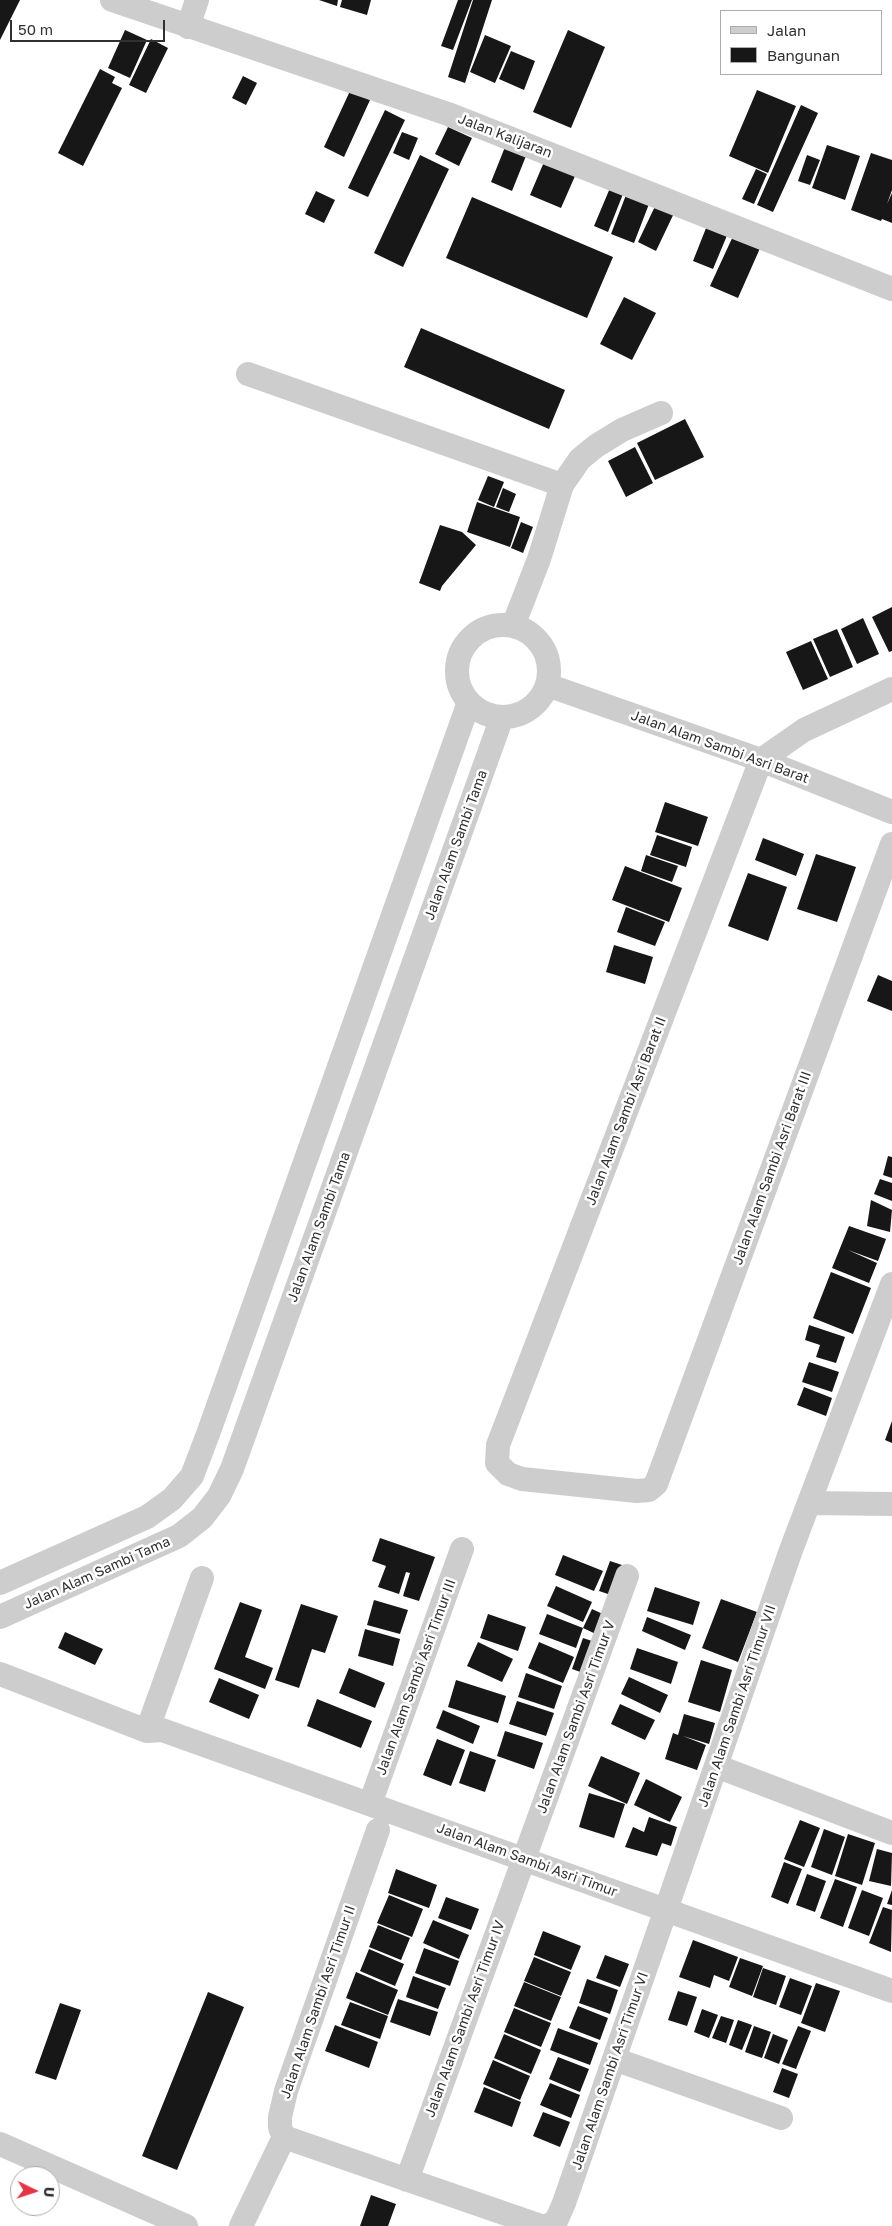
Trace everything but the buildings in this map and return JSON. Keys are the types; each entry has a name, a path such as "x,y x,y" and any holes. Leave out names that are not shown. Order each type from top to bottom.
{"street":[{"name":"Jalan Kalijaran","path":"112,0 448,114 892,288"},
{"path":"188,27 197,0"},
{"path":"248,374 562,485"},
{"path":"513,626 539,559 562,485 580,458 622,430 661,413"},
{"path":"498,625 513,626 528,631 539,641 546,654 550,669 548,685 538,702 521,714 502,717 490,715 478,710 469,702 462,691 458,678 458,665 462,650 471,638 484,629 498,625"},
{"name":"Jalan Alam Sambi Asri Barat","path":"548,685 761,760 892,812"},
{"path":"761,760 804,730 892,689"},
{"path":"0,1583 147,1517 172,1499 192,1476 469,702"},
{"name":"Jalan Alam Sambi Tama","path":"0,1617 180,1536 202,1518 219,1496 232,1469 502,717"},
{"name":"Jalan Alam Sambi Asri Barat II","path":"650,1490 637,1491 522,1479 508,1474 497,1462 498,1445 761,760"},
{"name":"Jalan Alam Sambi Asri Barat III","path":"650,1490 656,1484 892,844"},
{"name":"Jalan Alam Sambi Asri Timur VII","path":"666,1910 791,1550 892,1284"},
{"path":"807,1508 892,1504"},
{"name":"Jalan Alam Sambi Asri Timur III","path":"370,1804 462,1549"},
{"name":"Jalan Alam Sambi Asri Timur V","path":"524,1859 627,1576"},
{"path":"154,1726 202,1578"},
{"name":"Jalan Alam Sambi Asri Timur","path":"0,1660 154,1726"},
{"name":"Jalan Alam Sambi Asri Timur","path":"0,1674 154,1726 892,1991"},
{"path":"716,1766 892,1832"},
{"name":"Jalan Alam Sambi Asri Timur II","path":"284,2137 280,2128 280,2117 286,2090 378,1830"},
{"name":"Jalan Alam Sambi Asri Timur IV","path":"407,2180 524,1859"},
{"name":"Jalan Alam Sambi Asri Timur VI","path":"538,2225 552,2224 557,2219 564,2203 666,1910"},
{"path":"614,2059 781,2118"},
{"path":"240,2226 284,2137 538,2225"},
{"path":"0,2144 186,2226"}]}
